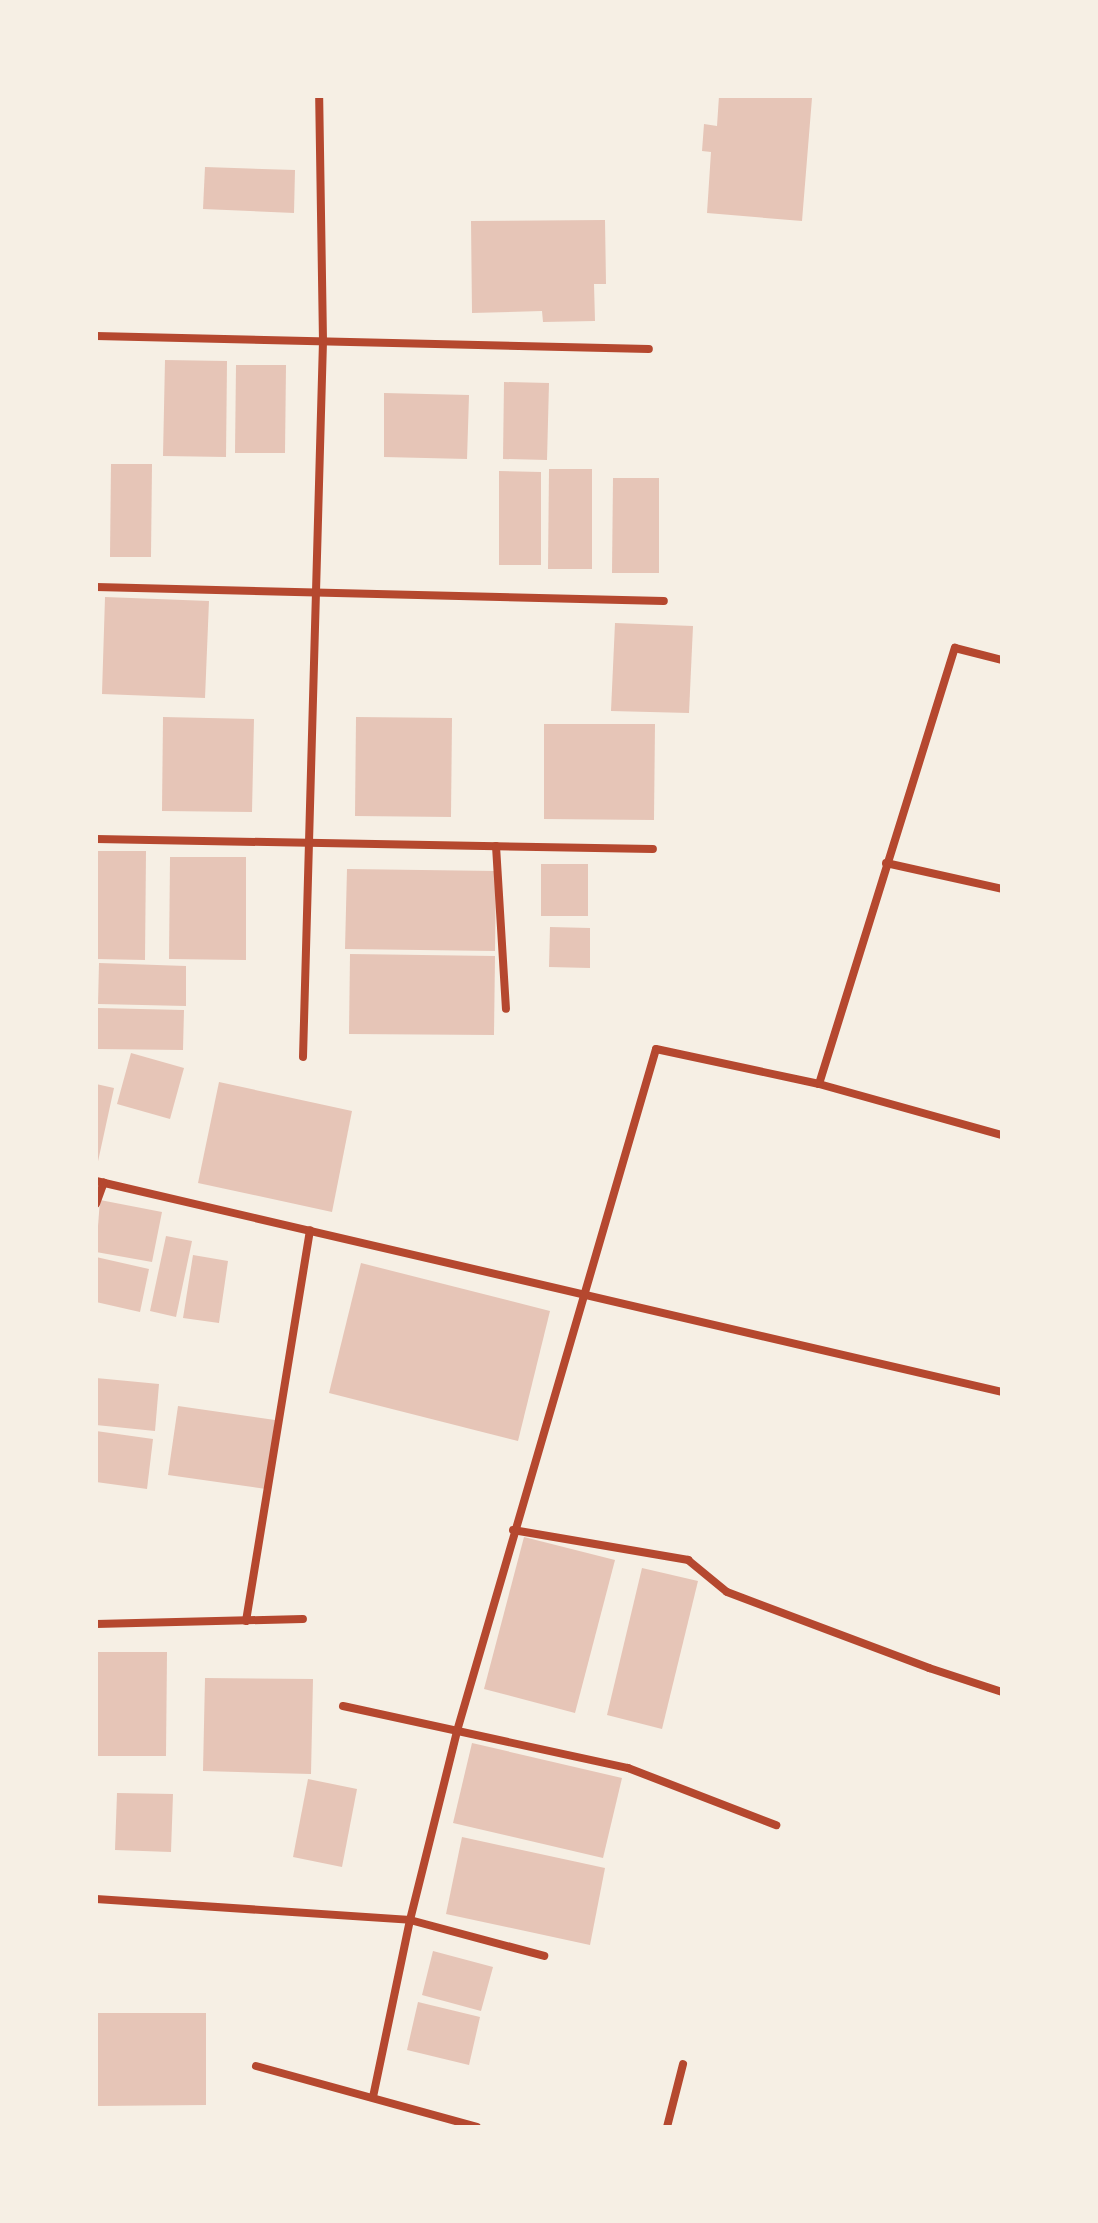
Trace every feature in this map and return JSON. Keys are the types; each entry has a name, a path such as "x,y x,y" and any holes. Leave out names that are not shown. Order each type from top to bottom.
{"street":[{"path":"303,1057 323,341 319,96"},
{"path":"96,336 649,349"},
{"path":"96,587 664,601"},
{"path":"819,1084 955,648 1002,660"},
{"path":"96,839 653,849"},
{"path":"496,846 506,1009"},
{"path":"886,863 1002,889"},
{"path":"373,2097 410,1920 457,1731 513,1530 656,1049 819,1084 1002,1135"},
{"path":"96,1204 100,1182 1002,1392"},
{"path":"246,1621 310,1230"},
{"path":"513,1530 688,1560 727,1592 1002,1692"},
{"path":"96,1624 303,1619"},
{"path":"343,1706 628,1768 776,1825"},
{"path":"96,1899 410,1920 544,1956"},
{"path":"667,2127 683,2064"},
{"path":"256,2066 477,2127"}],"building":[{"path":"719,96 812,98 802,221 707,213 711,152 702,151 704,124 717,126"},
{"path":"205,167 295,170 294,213 203,209"},
{"path":"605,220 606,284 594,284 595,321 543,322 542,311 472,313 471,221"},
{"path":"165,360 227,361 226,457 163,456"},
{"path":"236,365 286,365 285,453 235,453"},
{"path":"504,382 549,383 547,460 503,459"},
{"path":"384,393 469,395 467,459 384,457"},
{"path":"111,464 152,464 151,557 110,557"},
{"path":"549,469 592,469 592,569 548,569"},
{"path":"499,471 541,472 541,565 499,565"},
{"path":"613,478 659,478 659,573 612,573"},
{"path":"105,597 209,601 205,698 102,694"},
{"path":"615,623 693,626 689,713 611,711"},
{"path":"163,717 254,719 252,812 162,811"},
{"path":"356,717 452,718 451,817 355,816"},
{"path":"544,724 655,724 654,820 544,819"},
{"path":"96,851 146,851 145,960 96,959"},
{"path":"170,857 246,857 246,960 169,959"},
{"path":"541,864 588,864 588,916 541,916"},
{"path":"347,869 496,871 495,951 345,949"},
{"path":"550,927 590,928 590,968 549,967"},
{"path":"350,954 495,956 494,1035 349,1034"},
{"path":"99,963 186,966 186,1006 98,1004"},
{"path":"97,1008 184,1010 183,1050 97,1049"},
{"path":"131,1053 184,1068 170,1119 117,1104"},
{"path":"219,1082 352,1111 332,1212 198,1183"},
{"path":"96,1084 114,1088 97,1166 96,1165"},
{"path":"100,1200 162,1212 152,1262 96,1252"},
{"path":"166,1236 192,1241 176,1317 150,1311"},
{"path":"193,1255 228,1261 219,1323 183,1318"},
{"path":"96,1257 149,1269 140,1312 96,1302"},
{"path":"361,1263 550,1311 518,1441 329,1393"},
{"path":"96,1378 159,1384 155,1431 96,1425"},
{"path":"178,1406 275,1420 266,1489 168,1475"},
{"path":"96,1431 153,1439 147,1489 96,1482"},
{"path":"524,1537 615,1560 575,1713 484,1689"},
{"path":"642,1568 698,1581 662,1729 607,1715"},
{"path":"96,1652 167,1652 166,1756 96,1756"},
{"path":"205,1678 313,1679 311,1774 203,1771"},
{"path":"472,1743 622,1778 603,1858 453,1823"},
{"path":"308,1779 357,1789 342,1867 293,1857"},
{"path":"117,1793 173,1794 171,1852 115,1850"},
{"path":"462,1837 605,1868 590,1945 446,1914"},
{"path":"433,1951 493,1967 481,2011 422,1995"},
{"path":"418,2002 480,2017 469,2065 407,2050"},
{"path":"96,2013 206,2013 206,2105 96,2106"}]}
